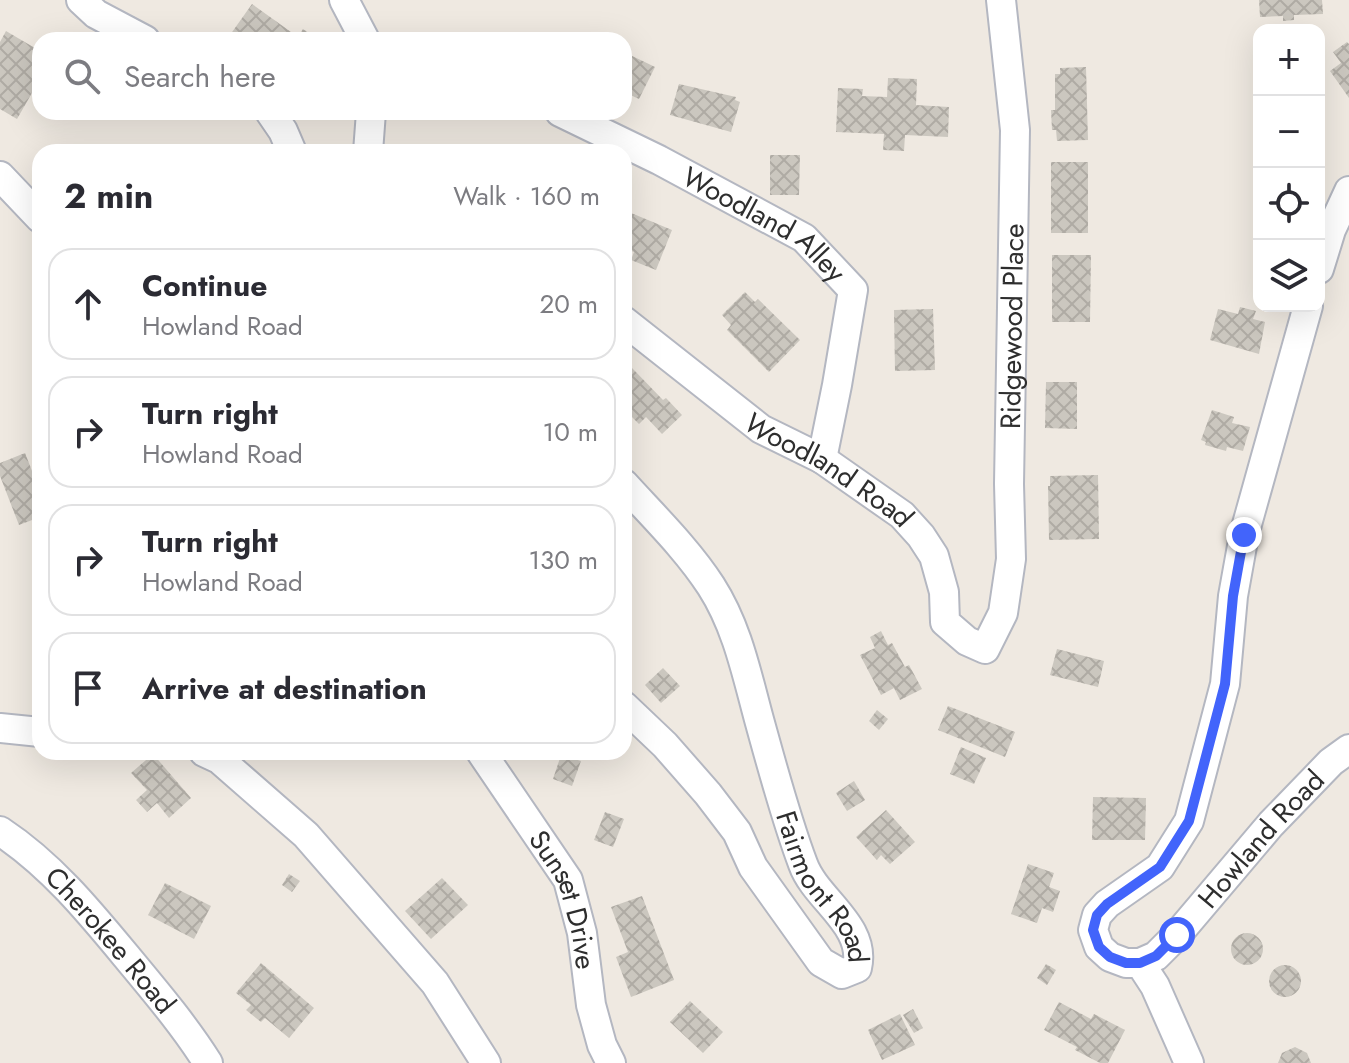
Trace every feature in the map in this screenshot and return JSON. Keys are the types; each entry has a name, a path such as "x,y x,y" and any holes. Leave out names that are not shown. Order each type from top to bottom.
{"street":[{"path":"81,0 96,14 130,32"},
{"path":"344,0 361,32"},
{"name":"Ridgewood Place","path":"985,649 1003,613 1011,559 1009,484 1015,130 1001,0"},
{"path":"274,120 288,144"},
{"path":"369,144 370,120"},
{"name":"Woodland Alley","path":"576,120 626,144"},
{"name":"Woodland Alley","path":"632,147 804,238 853,290 822,459"},
{"path":"0,174 32,186"},
{"path":"0,174 32,209"},
{"path":"1325,250 1349,191"},
{"name":"Howland Road","path":"1306,312 1244,535 1233,596 1225,684 1189,821 1160,867 1107,904 1097,915 1093,930 1099,947 1110,957 1126,963 1140,963 1156,956 1271,824 1331,762 1349,749"},
{"name":"Woodland Road","path":"632,327 761,429 822,459 902,515 934,556 944,592 945,622 967,641 985,649"},
{"name":"Fairmont Road","path":"632,493 676,540 711,586 732,627 804,867 850,929 860,955 857,968 842,974 821,962 753,867 737,832 665,745 632,714"},
{"path":"0,728 32,731"},
{"path":"220,760 306,835 435,983 486,1063"},
{"name":"Sunset Drive","path":"486,760 568,880 582,933 591,1005 602,1045 611,1063"},
{"name":"Cherokee Road","path":"0,831 23,846 82,902 184,1025 208,1063"},
{"path":"1140,963 1155,986 1189,1063"}],"building":[{"path":"1259,0 1322,0 1323,14 1294,15 1294,20 1283,21 1283,16 1260,17"},
{"path":"252,4 291,32 232,32"},
{"path":"6,31 32,46 32,93 17,119 0,109 0,42"},
{"path":"1347,42 1349,98 1330,71 1341,63 1333,52"},
{"path":"632,56 655,67 639,99 632,96"},
{"path":"1086,67 1088,140 1057,141 1056,130 1052,130 1051,110 1055,110 1055,74 1060,74 1060,68"},
{"path":"888,78 917,79 916,105 949,107 948,137 905,135 904,151 883,150 884,134 836,132 838,88 863,89 862,96 887,97"},
{"path":"679,84 736,97 735,100 740,102 731,132 670,115"},
{"path":"770,155 800,155 799,195 770,195"},
{"path":"1051,162 1088,162 1088,233 1051,233"},
{"path":"632,213 672,230 656,270 632,260"},
{"path":"1052,255 1091,255 1090,322 1052,322"},
{"path":"745,292 755,302 758,299 800,340 769,372 727,330 731,325 722,315"},
{"path":"1240,307 1253,310 1256,312 1253,319 1265,322 1259,354 1210,340 1218,309 1238,314"},
{"path":"933,309 935,370 895,371 894,310"},
{"path":"632,368 682,415 662,434 646,417 639,424 632,417"},
{"path":"1046,382 1077,382 1077,429 1045,428"},
{"path":"1212,410 1234,417 1232,423 1250,427 1243,451 1227,447 1226,451 1205,445 1206,442 1201,440"},
{"path":"25,453 32,471 32,520 19,525 0,476 0,463"},
{"path":"1098,475 1099,539 1049,540 1050,476"},
{"path":"881,631 888,645 892,643 905,667 909,665 922,689 900,700 894,688 881,695 860,655 875,648 870,637"},
{"path":"1057,649 1104,661 1098,687 1050,675"},
{"path":"663,668 680,686 661,703 645,685"},
{"path":"948,706 1015,732 1005,757 938,730"},
{"path":"877,710 888,719 879,730 869,721"},
{"path":"961,747 986,758 974,784 950,774"},
{"path":"146,760 158,760 191,798 169,818 157,803 147,812 136,800 147,790 131,773"},
{"path":"559,760 581,761 572,786 553,779"},
{"path":"854,781 865,800 847,811 836,793"},
{"path":"1093,797 1146,798 1145,840 1092,840"},
{"path":"886,810 915,842 890,864 881,855 877,860 856,837"},
{"path":"605,812 624,819 613,847 594,840"},
{"path":"1028,864 1054,873 1049,887 1060,891 1053,912 1042,908 1037,923 1011,914"},
{"path":"289,874 300,881 292,892 282,885"},
{"path":"442,878 468,905 431,939 405,911"},
{"path":"165,883 211,906 194,939 148,915"},
{"path":"642,896 674,980 631,997 616,957 628,952 611,907"},
{"path":"1247,933 1259,937 1263,949 1259,961 1247,965 1235,961 1231,949 1235,937"},
{"path":"261,963 314,1008 289,1038 265,1018 261,1022 246,1010 251,1005 236,993"},
{"path":"1046,964 1056,970 1047,985 1037,978"},
{"path":"1285,965 1297,969 1301,981 1297,993 1285,997 1273,993 1269,981 1273,969"},
{"path":"690,1001 723,1032 703,1053 670,1022"},
{"path":"1059,1002 1091,1019 1094,1014 1125,1030 1108,1063 1100,1063 1044,1030"},
{"path":"913,1009 923,1028 914,1033 903,1015"},
{"path":"900,1014 915,1045 882,1060 868,1030"},
{"path":"1295,1047 1307,1053 1311,1063 1278,1063 1282,1053"}],"route":[{"path":"1177,935 1156,956 1140,963 1126,963 1110,957 1099,947 1093,930 1097,915 1107,904 1160,867 1189,821 1225,684 1233,596 1244,535"}]}
